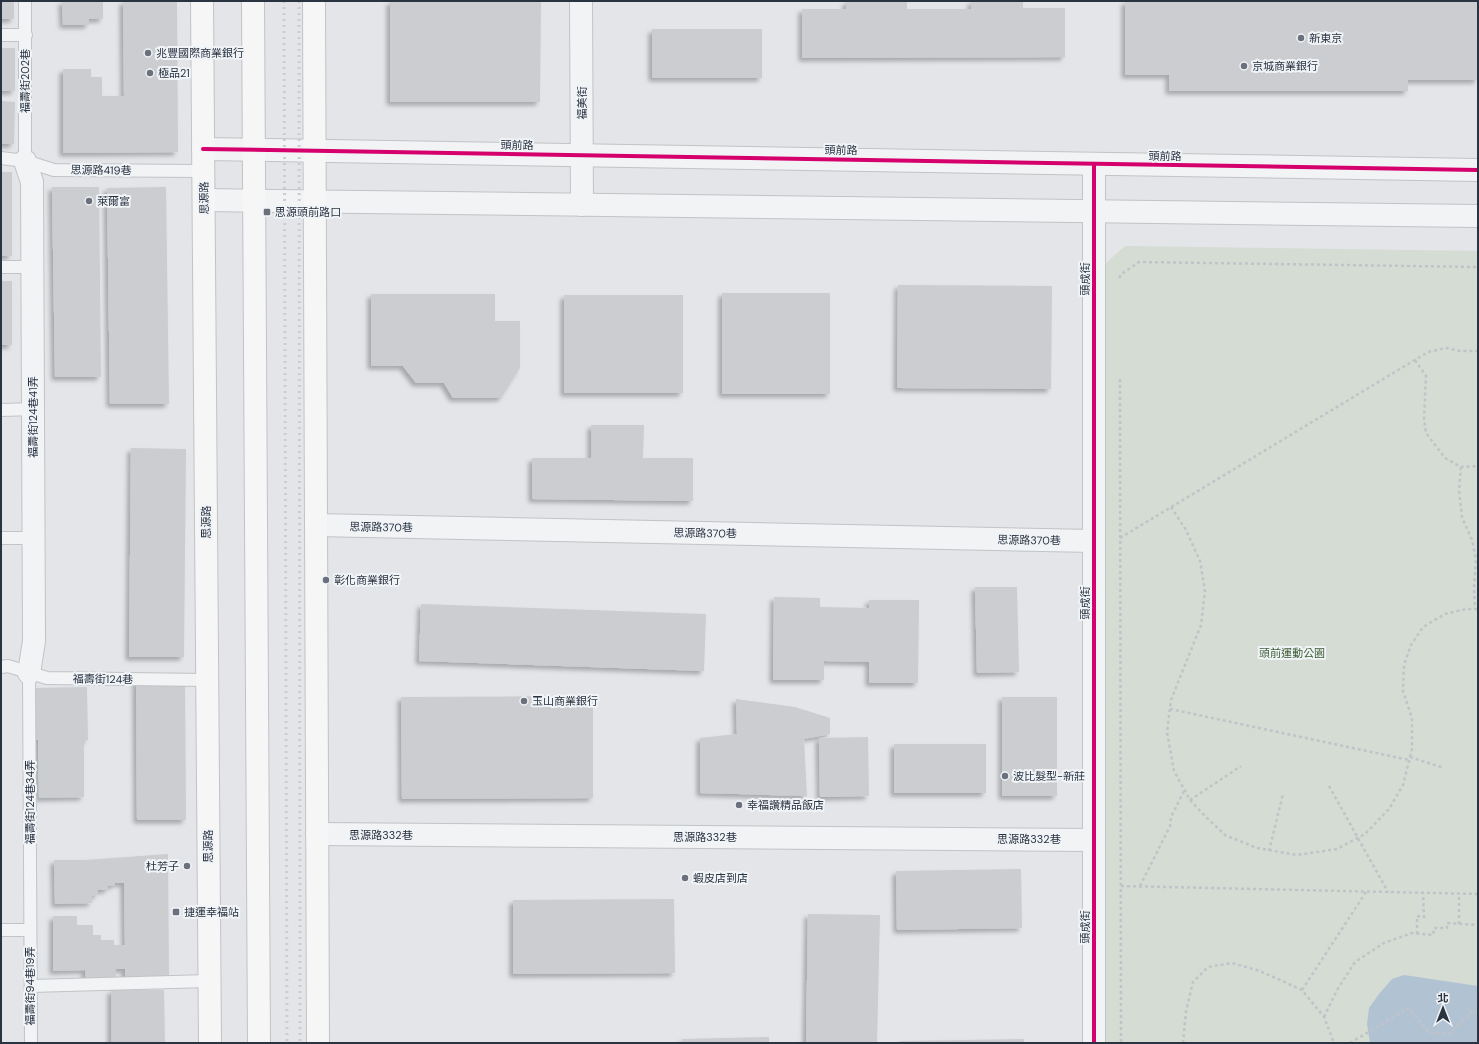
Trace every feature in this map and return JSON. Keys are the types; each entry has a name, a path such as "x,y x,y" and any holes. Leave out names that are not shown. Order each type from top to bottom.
{"main road":[{"name":"思源路","path":"202,1 210,1043"},
{"path":"253,1 259,1043"},
{"path":"314,1 318,1043"}],"street":[{"name":"福美街","path":"581,1 582,205"},
{"name":"頭前路","path":"203,149 1478,170"},
{"name":"福壽街124巷41弄","path":"25,161 32,182 34,409 34,641 29,673"},
{"name":"頭成街","path":"1094,164 1094,1043"},
{"path":"204,200 1478,216"},
{"name":"思源路370巷","path":"316,526 1094,541"},
{"name":"思源路332巷","path":"317,834 1094,840"}],"lane":[{"name":"福壽街202巷","path":"25,161 26,1"},
{"path":"1,35 26,35"},
{"name":"思源路419巷","path":"1,158 25,161 54,170 203,172"},
{"path":"1,267 32,267"},
{"path":"1,410 34,409"},
{"path":"1,538 34,538"},
{"name":"福壽街124巷","path":"1,667 8,666 47,678 207,680"},
{"name":"福壽街124巷34弄","path":"29,673 30,930"},
{"path":"1,930 30,930"},
{"name":"福壽街94巷19弄","path":"30,930 31,1043"},
{"path":"30,986 209,981"}],"path":[{"path":"1120,283 1120,275 1139,262 1478,267"},
{"path":"1120,538 1428,352 1446,348 1460,351 1478,352"},
{"path":"1415,360 1426,376 1424,420 1426,433 1445,458 1461,467 1478,466"},
{"path":"1120,379 1121,1043"},
{"path":"1171,508 1186,530 1200,561 1205,591 1201,625 1171,700 1167,732 1174,771 1190,800 1225,835 1257,848 1297,855 1338,849 1365,834 1389,809 1403,785 1412,749 1412,718 1403,691 1404,665 1411,645 1423,627 1445,614 1466,609 1476,609 1474,588 1476,559 1472,540 1462,517 1459,490 1461,467"},
{"path":"1170,709 1410,758 1444,768"},
{"path":"1190,800 1241,766"},
{"path":"1329,786 1388,892"},
{"path":"1140,886 1170,826 1171,817 1184,790"},
{"path":"1269,850 1283,794"},
{"path":"1121,886 1478,894"},
{"path":"1302,990 1366,892"},
{"path":"1417,934 1417,916 1424,917 1423,893"},
{"path":"1459,894 1459,924"},
{"path":"1324,1017 1337,990 1355,962 1384,943 1412,934 1433,935 1434,928 1447,928 1447,923 1478,924"},
{"path":"1183,1043 1186,1011 1193,982 1208,967 1232,963 1260,971 1302,990 1324,1017 1334,1043"},
{"path":"1350,1043 1409,1008 1429,1033 1450,1033 1474,1010 1478,1012"}],"green space":[{"name":"頭前運動公園","path":"1125,246 1478,251 1478,1043 1105,1043 1106,263"}],"water":[{"path":"1404,975 1478,986 1478,1043 1370,1043 1367,1024 1369,1008 1392,979"}],"building":[{"path":"1,1 14,1 14,19 1,19"},
{"path":"62,1 103,1 103,19 89,19 89,25 63,25"},
{"name":"極品21","path":"123,1 177,1 178,152 63,153 63,69 91,69 91,77 102,77 102,96 124,96"},
{"path":"390,1 541,1 540,102 390,102"},
{"path":"846,1 907,1 907,9 971,9 971,1 1023,1 1023,8 1065,8 1065,57 802,58 802,9 846,9"},
{"name":"新東京","path":"1125,1 1478,1 1478,80 1408,80 1408,91 1169,91 1169,75 1125,75"},
{"path":"652,29 762,29 762,78 652,78"},
{"path":"1,48 15,48 15,91 1,91"},
{"path":"1,101 15,102 14,144 1,144"},
{"path":"1,172 12,172 12,256 1,256"},
{"path":"52,187 99,187 101,377 55,377"},
{"path":"166,187 169,404 110,404 107,188"},
{"path":"1,281 12,281 12,345 1,345"},
{"path":"898,285 1052,286 1051,389 897,388"},
{"path":"722,293 830,293 830,394 722,394"},
{"path":"371,294 495,294 495,321 520,321 520,368 501,398 453,398 444,383 416,383 403,366 371,366"},
{"path":"564,295 683,295 683,393 564,393"},
{"path":"591,425 644,425 643,458 693,458 693,501 532,499 532,458 591,458"},
{"path":"131,448 186,449 184,657 129,657"},
{"path":"975,587 1017,587 1019,672 977,673"},
{"path":"774,597 820,598 820,607 869,608 869,600 919,600 918,683 869,683 869,662 824,661 824,680 773,680"},
{"path":"421,604 706,614 704,671 419,661"},
{"path":"136,680 185,680 186,820 137,820"},
{"path":"87,687 88,740 84,740 84,797 39,798 38,740 35,740 34,688"},
{"path":"593,696 593,798 402,799 401,697"},
{"path":"1002,697 1057,697 1057,796 1002,796"},
{"name":"幸福讚精品飯店","path":"736,699 795,707 830,718 830,734 804,739 807,796 700,793 700,738 737,734"},
{"path":"868,737 869,796 820,797 819,738"},
{"path":"894,744 986,744 986,793 894,793"},
{"path":"168,854 169,979 125,979 125,969 116,969 116,979 86,979 85,970 53,971 53,916 77,916 77,925 93,925 93,935 101,935 101,940 114,940 114,945 125,945 124,883 115,883 115,885 108,886 108,890 98,890 98,895 92,896 92,903 55,904 54,860 85,860"},
{"path":"1021,869 1022,928 897,930 896,871"},
{"path":"674,899 675,973 513,974 513,900"},
{"path":"808,914 880,915 877,1043 806,1043"},
{"path":"111,990 164,990 165,1043 111,1043"},
{"path":"769,1037 769,1043 682,1043 682,1039"},
{"path":"1024,1039 1024,1043 900,1043 900,1041"}],"railway":[{"path":"284,1 287,1043"},
{"path":"299,1 300,1043"}],"cycle path":[{"path":"203,149 1478,170"},
{"path":"1094,164 1094,1043"}],"place":[{"name":"新東京","path":"1301,38"},
{"name":"兆豐國際商業銀行","path":"148,53"},
{"name":"京城商業銀行","path":"1244,66"},
{"name":"極品21","path":"150,73"},
{"name":"萊爾富","path":"89,201"},
{"name":"思源頭前路口","path":"267,212"},
{"name":"彰化商業銀行","path":"326,580"},
{"name":"玉山商業銀行","path":"524,701"},
{"name":"波比髮型-新莊","path":"1005,776"},
{"name":"幸福讚精品飯店","path":"739,805"},
{"name":"杜芳子","path":"187,866"},
{"name":"蝦皮店到店","path":"685,878"},
{"name":"捷運幸福站","path":"176,912"}]}
